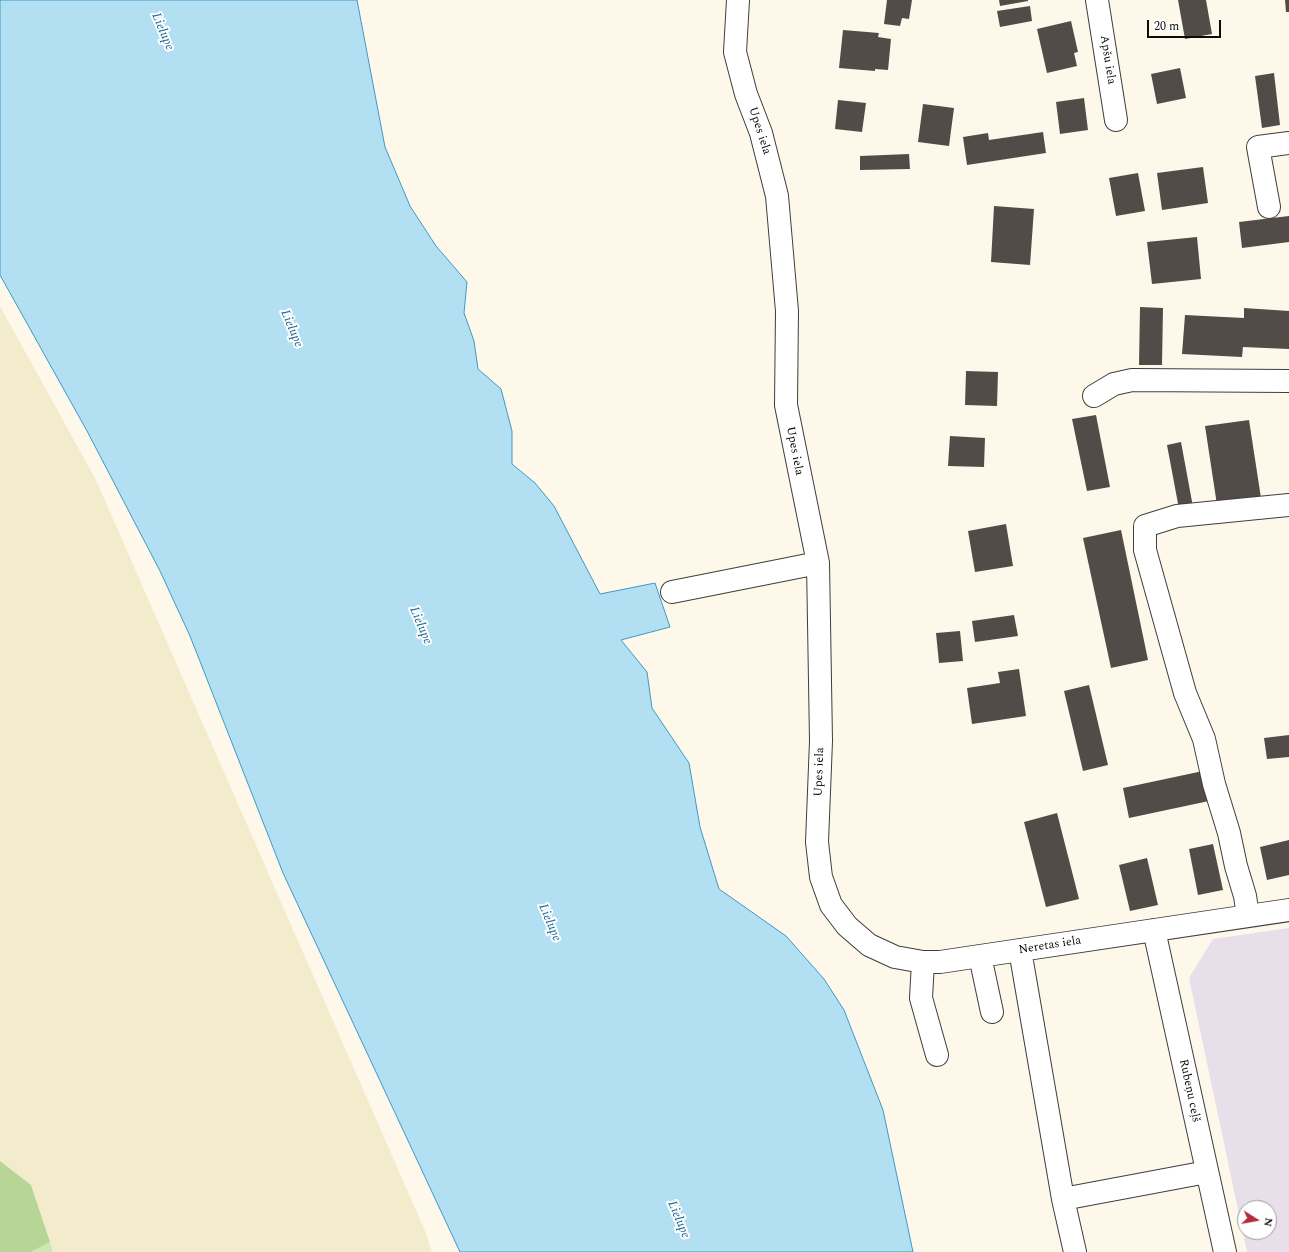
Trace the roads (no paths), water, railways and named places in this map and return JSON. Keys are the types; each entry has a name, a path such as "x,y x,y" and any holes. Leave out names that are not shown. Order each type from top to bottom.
{"street":[{"name":"Upes iela","path":"738,0 736,6 735,52 746,94 761,133 777,196 787,311 786,405 818,563 821,741 817,842 821,877 831,905"},
{"name":"Apšu iela","path":"1097,0 1116,120"},
{"path":"1269,207 1258,147 1289,143"},
{"path":"1094,396 1114,384 1132,380 1289,381"},
{"path":"1248,916 1245,896 1214,784 1204,739 1185,693 1145,550 1145,526 1177,516 1289,505"},
{"path":"672,592 818,563"},
{"name":"Neretas iela","path":"831,905 847,926 869,945 895,957 923,962 940,962 1289,910"},
{"name":"Rubeņu ceļš","path":"1154,930 1225,1252"},
{"path":"1020,950 1063,1199 1075,1252"},
{"path":"980,956 992,1012"},
{"path":"923,962 921,998 937,1055"},
{"path":"1063,1199 1207,1172"}],"water":[{"name":"Lielupe","path":"0,0 357,0 385,147 410,206 436,246 467,282 464,313 474,341 478,369 501,389 512,431 512,464 535,483 554,506 600,594 655,583 670,627 621,640 647,672 652,708 689,763 700,827 719,889 786,936 824,979 844,1010 883,1110 913,1252 460,1252 283,873 190,636 160,571 87,431 0,275"}]}
